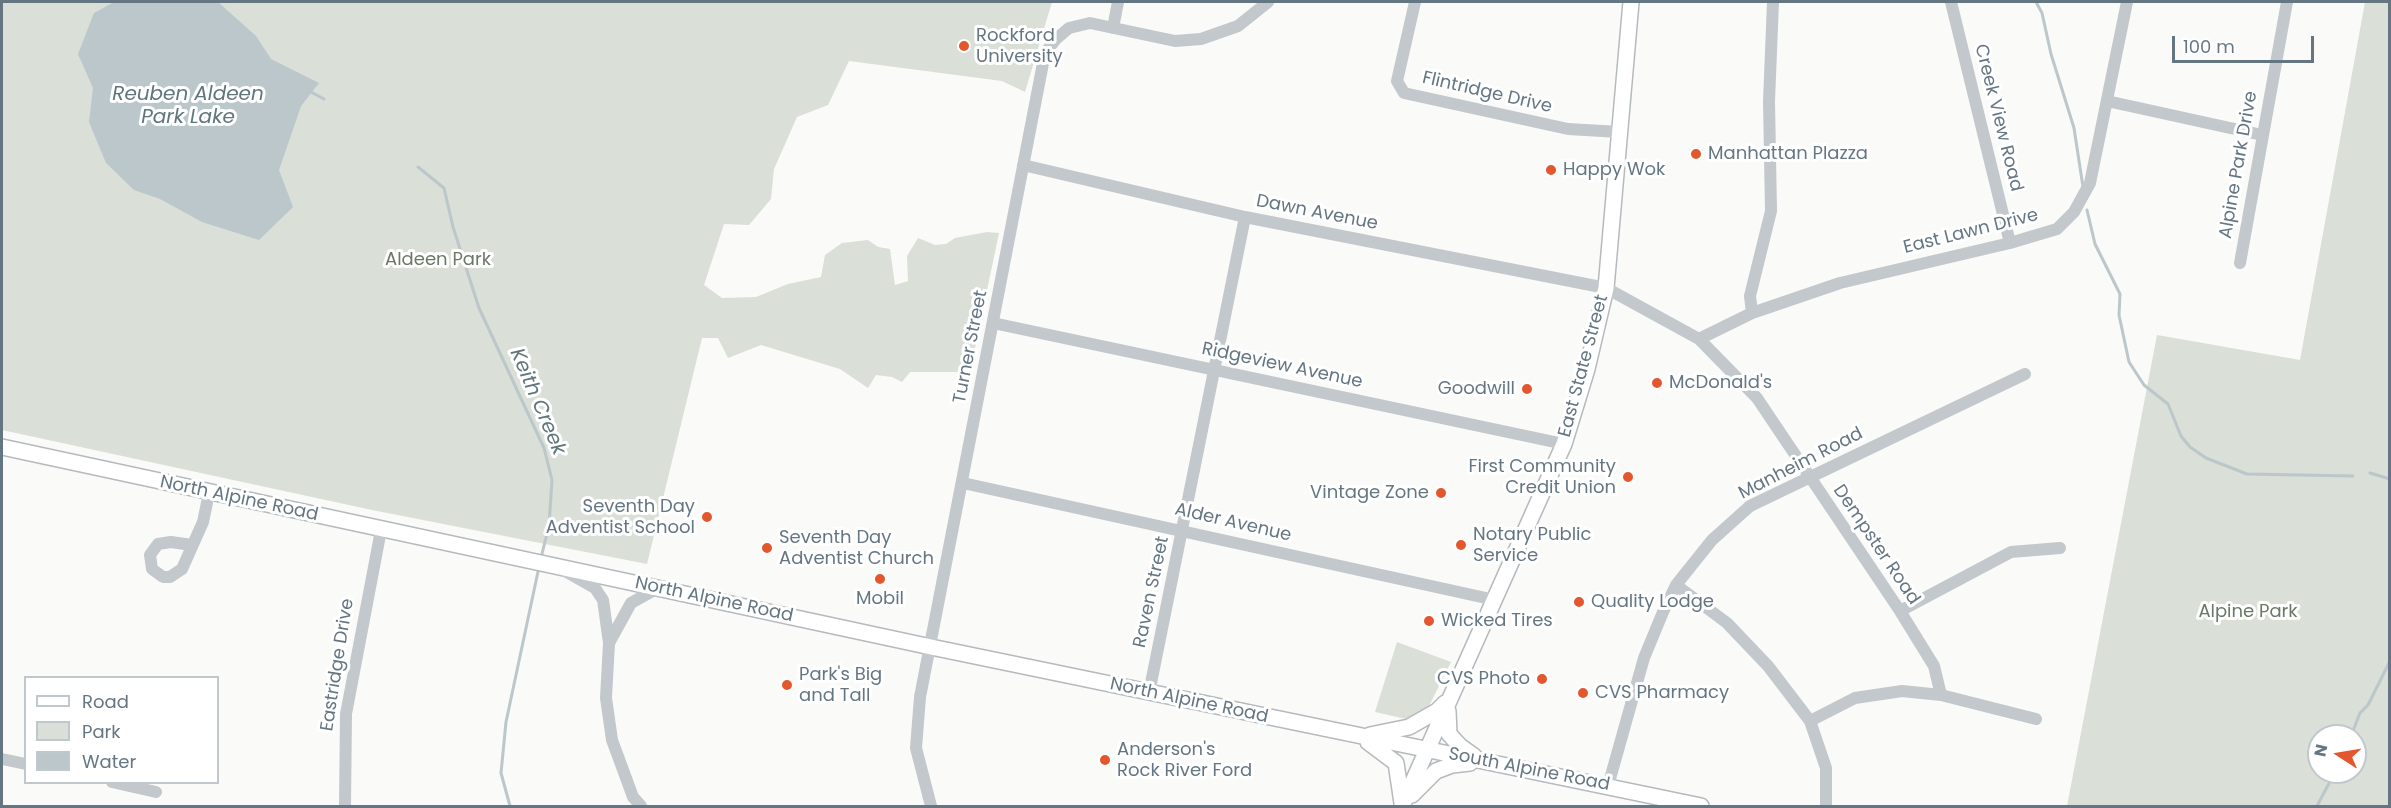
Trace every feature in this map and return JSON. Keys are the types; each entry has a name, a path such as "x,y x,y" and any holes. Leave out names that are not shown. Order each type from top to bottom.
{"main road":[{"name":"East State Street","path":"1402,807 1564,444 1587,369 1606,288 1631,2"},
{"name":"North Alpine Road","path":"2,447 381,530 1427,751"},
{"path":"1361,737 1409,728 1437,711 1451,696"},
{"path":"1451,696 1447,726 1449,734 1460,747 1485,762"},
{"path":"1361,737 1396,763 1402,807"},
{"name":"South Alpine Road","path":"1427,751 1608,786 1701,807"},
{"path":"1402,807 1436,771 1452,765 1485,762"}],"street":[{"path":"1118,2 1113,28 1175,41 1200,39 1238,26 1268,2"},
{"name":"Flintridge Drive","path":"1415,2 1397,81 1404,93 1568,129 1620,132"},
{"path":"1752,313 1750,296 1771,211 1769,101 1773,2"},
{"name":"Creek View Road","path":"1951,2 2010,243"},
{"name":"East Lawn Drive","path":"1699,339 1752,313 1840,283 2010,243 2057,229 2074,212 2090,183 2127,2"},
{"name":"Alpine Park Drive","path":"2240,263 2287,2"},
{"name":"Turner Street","path":"931,807 916,748 920,697 1045,53 1069,28 1090,23 1113,28"},
{"path":"2107,101 2262,135"},
{"name":"Dawn Avenue","path":"1023,165 1245,217 1606,288"},
{"name":"Raven Street","path":"1149,693 1245,217"},
{"name":"Dempster Road","path":"1606,288 1699,339 1757,398 1900,611 1934,666 1941,695"},
{"name":"Ridgeview Avenue","path":"993,323 1564,444"},
{"name":"Manheim Road","path":"1608,786 1644,658 1676,585 1712,540 1750,507 2025,374"},
{"name":"Alder Avenue","path":"963,483 1496,600"},
{"path":"192,545 203,522 209,493"},
{"name":"Eastridge Drive","path":"345,807 346,714 381,530"},
{"path":"1900,611 2011,552 2060,548"},
{"path":"556,566 595,588 603,600 609,643 606,698 612,740 633,797 640,807"},
{"path":"1676,585 1727,623 1768,666 1810,721 1826,768 1826,807"},
{"path":"609,643 631,603 658,588"},
{"path":"1810,721 1856,698 1902,691 1941,695 2036,719"},
{"path":"2,759 24,764"},
{"path":"117,784 156,792"}],"green space":[{"name":"Aldeen Park","path":"2,2 1052,2 1025,92 1002,81 849,61 828,105 797,117 774,169 771,199 749,225 724,224 704,285 722,298 756,297 788,284 821,277 825,255 842,243 868,240 878,247 890,249 895,285 908,281 907,256 918,238 935,245 946,244 955,238 987,232 999,233 970,372 910,372 902,382 892,377 876,375 868,388 840,369 761,345 728,358 718,338 702,338 647,564 372,510 2,430"},
{"name":"Alpine Park","path":"2365,2 2390,2 2389,806 2067,806 2157,335 2300,360"},
{"path":"1397,642 1451,662 1428,708 1415,721 1375,712"}],"water":[{"name":"Reuben Aldeen Park Lake","path":"114,2 218,2 256,36 271,59 319,83 301,106 279,170 293,207 259,240 202,222 160,199 134,190 106,163 89,122 93,88 78,54 94,13"}],"waterway":[{"path":"2036,2 2042,13 2051,54 2074,128 2083,187"},
{"name":"Keith Creek","path":"309,91 324,99"},
{"name":"Keith Creek","path":"418,167 444,188 453,227 479,308 544,448 552,480 549,525 541,558"},
{"path":"2087,210 2095,244 2120,294 2119,315 2129,362 2144,385 2168,404 2181,436 2190,447 2206,458 2247,474 2353,476"},
{"path":"2370,473 2390,479"},
{"name":"Keith Creek","path":"510,806 501,773 506,722 539,567"},
{"path":"2356,724 2390,661"},
{"path":"2317,806 2329,784"}],"place":[{"name":"Rockford University","path":"964,46"},
{"name":"Manhattan Plazza","path":"1696,154"},
{"name":"Happy Wok","path":"1551,170"},
{"name":"McDonald's","path":"1657,383"},
{"name":"Goodwill","path":"1527,389"},
{"name":"First Community Credit Union","path":"1628,477"},
{"name":"Vintage Zone","path":"1441,493"},
{"name":"Seventh Day Adventist School","path":"707,517"},
{"name":"Notary Public Service","path":"1461,545"},
{"name":"Seventh Day Adventist Church","path":"767,548"},
{"name":"Mobil","path":"880,579"},
{"name":"Quality Lodge","path":"1579,602"},
{"name":"Wicked Tires","path":"1429,621"},
{"name":"CVS Photo","path":"1542,679"},
{"name":"Park's Big and Tall","path":"787,685"},
{"name":"CVS Pharmacy","path":"1583,693"},
{"name":"Anderson's Rock River Ford","path":"1105,760"}]}
